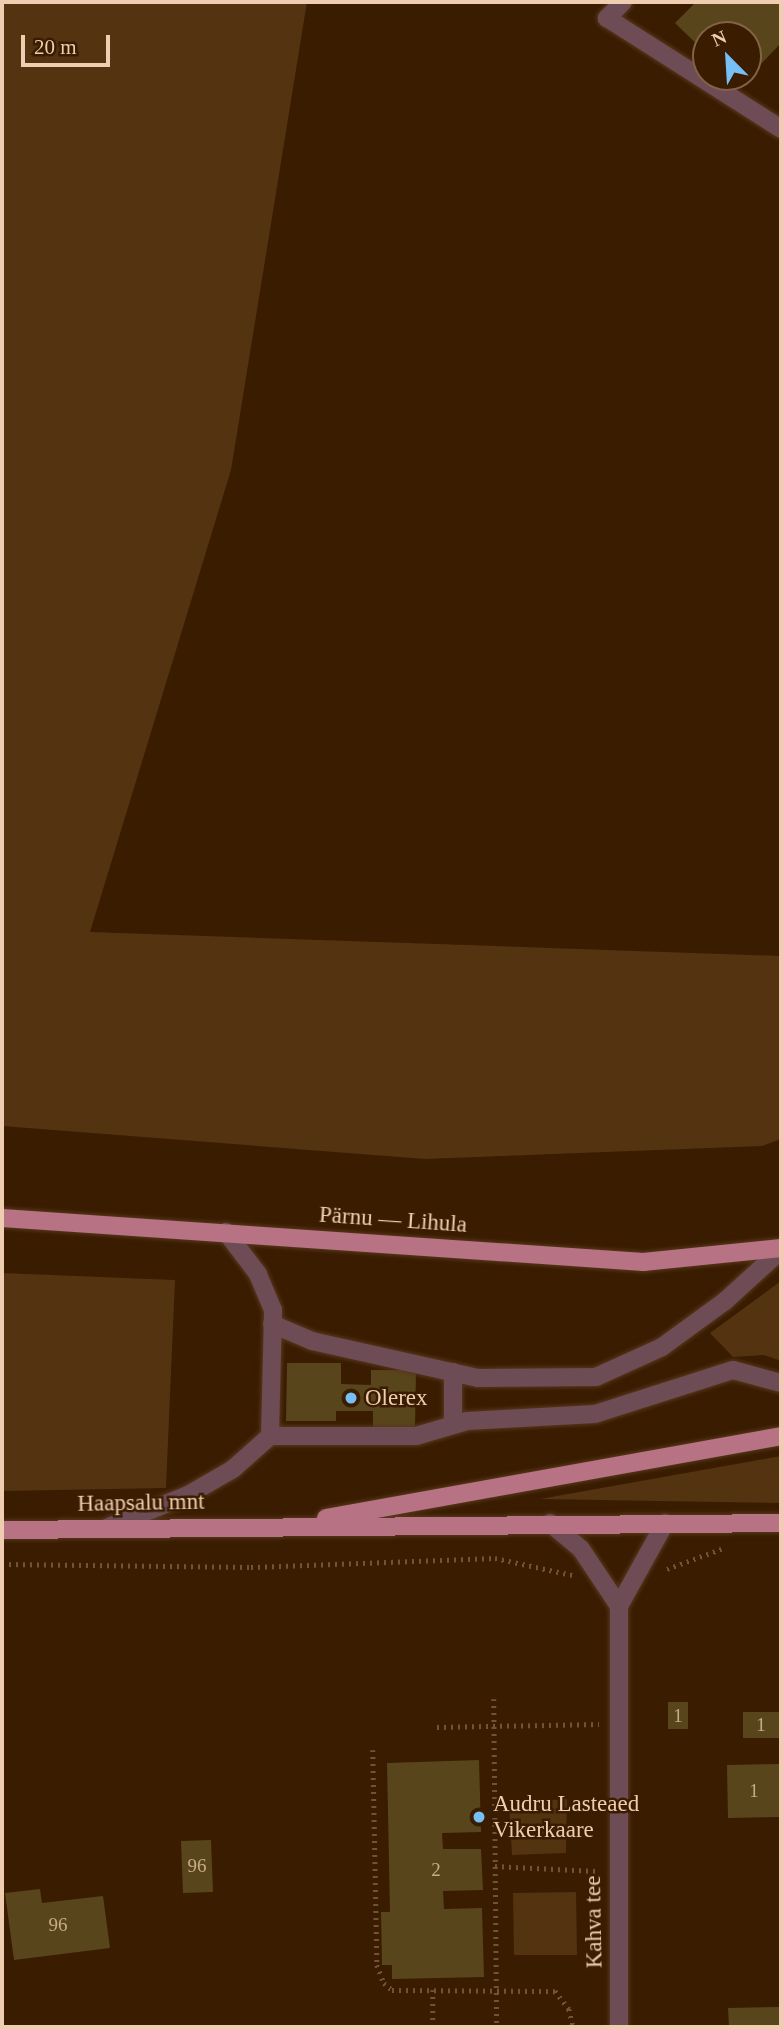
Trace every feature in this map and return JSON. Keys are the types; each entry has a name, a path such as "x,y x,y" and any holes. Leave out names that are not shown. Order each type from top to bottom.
{"main road":[{"name":"Pärnu — Lihula","path":"2,1217 643,1262 781,1249"},
{"path":"281,1526 781,1436"},
{"path":"281,1526 665,1522 781,1524"},
{"name":"Haapsalu mnt","path":"2,1530 281,1526"}],"street":[{"path":"624,2 607,18 781,129"},
{"path":"226,1233 258,1275 273,1310 270,1436"},
{"path":"272,1324 312,1341 478,1378 596,1377 662,1346 725,1301 781,1249"},
{"path":"106,1528 188,1495 233,1469 270,1436 416,1436 453,1424 595,1414 648,1401 691,1381 733,1370 781,1383"},
{"path":"453,1372 453,1424"},
{"name":"Kahva tee","path":"619,2027 618,1606 665,1522"},
{"path":"550,1523 580,1549 600,1575 618,1606"}],"path":[{"path":"636,1574 667,1569 730,1545"},
{"path":"2,1564 251,1567 495,1558 558,1574 600,1575"},
{"path":"494,1699 497,2027"},
{"path":"437,1727 617,1724"},
{"path":"373,1750 380,1976 393,1990 555,1991 569,2009 573,2027"},
{"path":"495,1866 617,1872"},
{"path":"433,1990 433,2027"}],"shaded area":[{"path":"2,2 307,2 231,470 90,932 781,956 781,1139 762,1146 425,1159 2,1126"},
{"path":"2,1273 175,1280 166,1488 2,1491"},
{"path":"781,1281 781,1361 764,1355 733,1357 710,1333"},
{"path":"781,1456 781,1503 540,1499"},
{"path":"567,1799 566,1853 512,1855 509,1803"},
{"path":"576,1892 577,1955 514,1955 513,1893"}],"building":[{"path":"696,2 781,2 781,43 762,63 762,21 692,21 692,39 675,23"},
{"name":"Olerex","path":"287,1363 341,1363 341,1384 371,1385 371,1370 416,1370 415,1427 373,1427 373,1411 336,1411 336,1421 286,1421"},
{"path":"668,1702 688,1702 688,1729 668,1729"},
{"path":"743,1712 779,1712 779,1738 743,1738"},
{"path":"479,1760 481,1832 442,1833 443,1849 481,1849 483,1890 443,1891 444,1909 482,1908 484,1977 392,1979 392,1965 382,1965 381,1912 390,1912 387,1763"},
{"path":"781,1764 781,1817 728,1818 727,1765"},
{"path":"211,1840 213,1892 183,1893 181,1841"},
{"path":"40,1889 42,1903 103,1896 110,1948 14,1960 5,1893"},
{"path":"781,2007 781,2027 729,2027 728,2008"}],"place":[{"name":"Olerex","path":"351,1398"},
{"name":"Audru Lasteaed Vikerkaare","path":"479,1817"}]}
